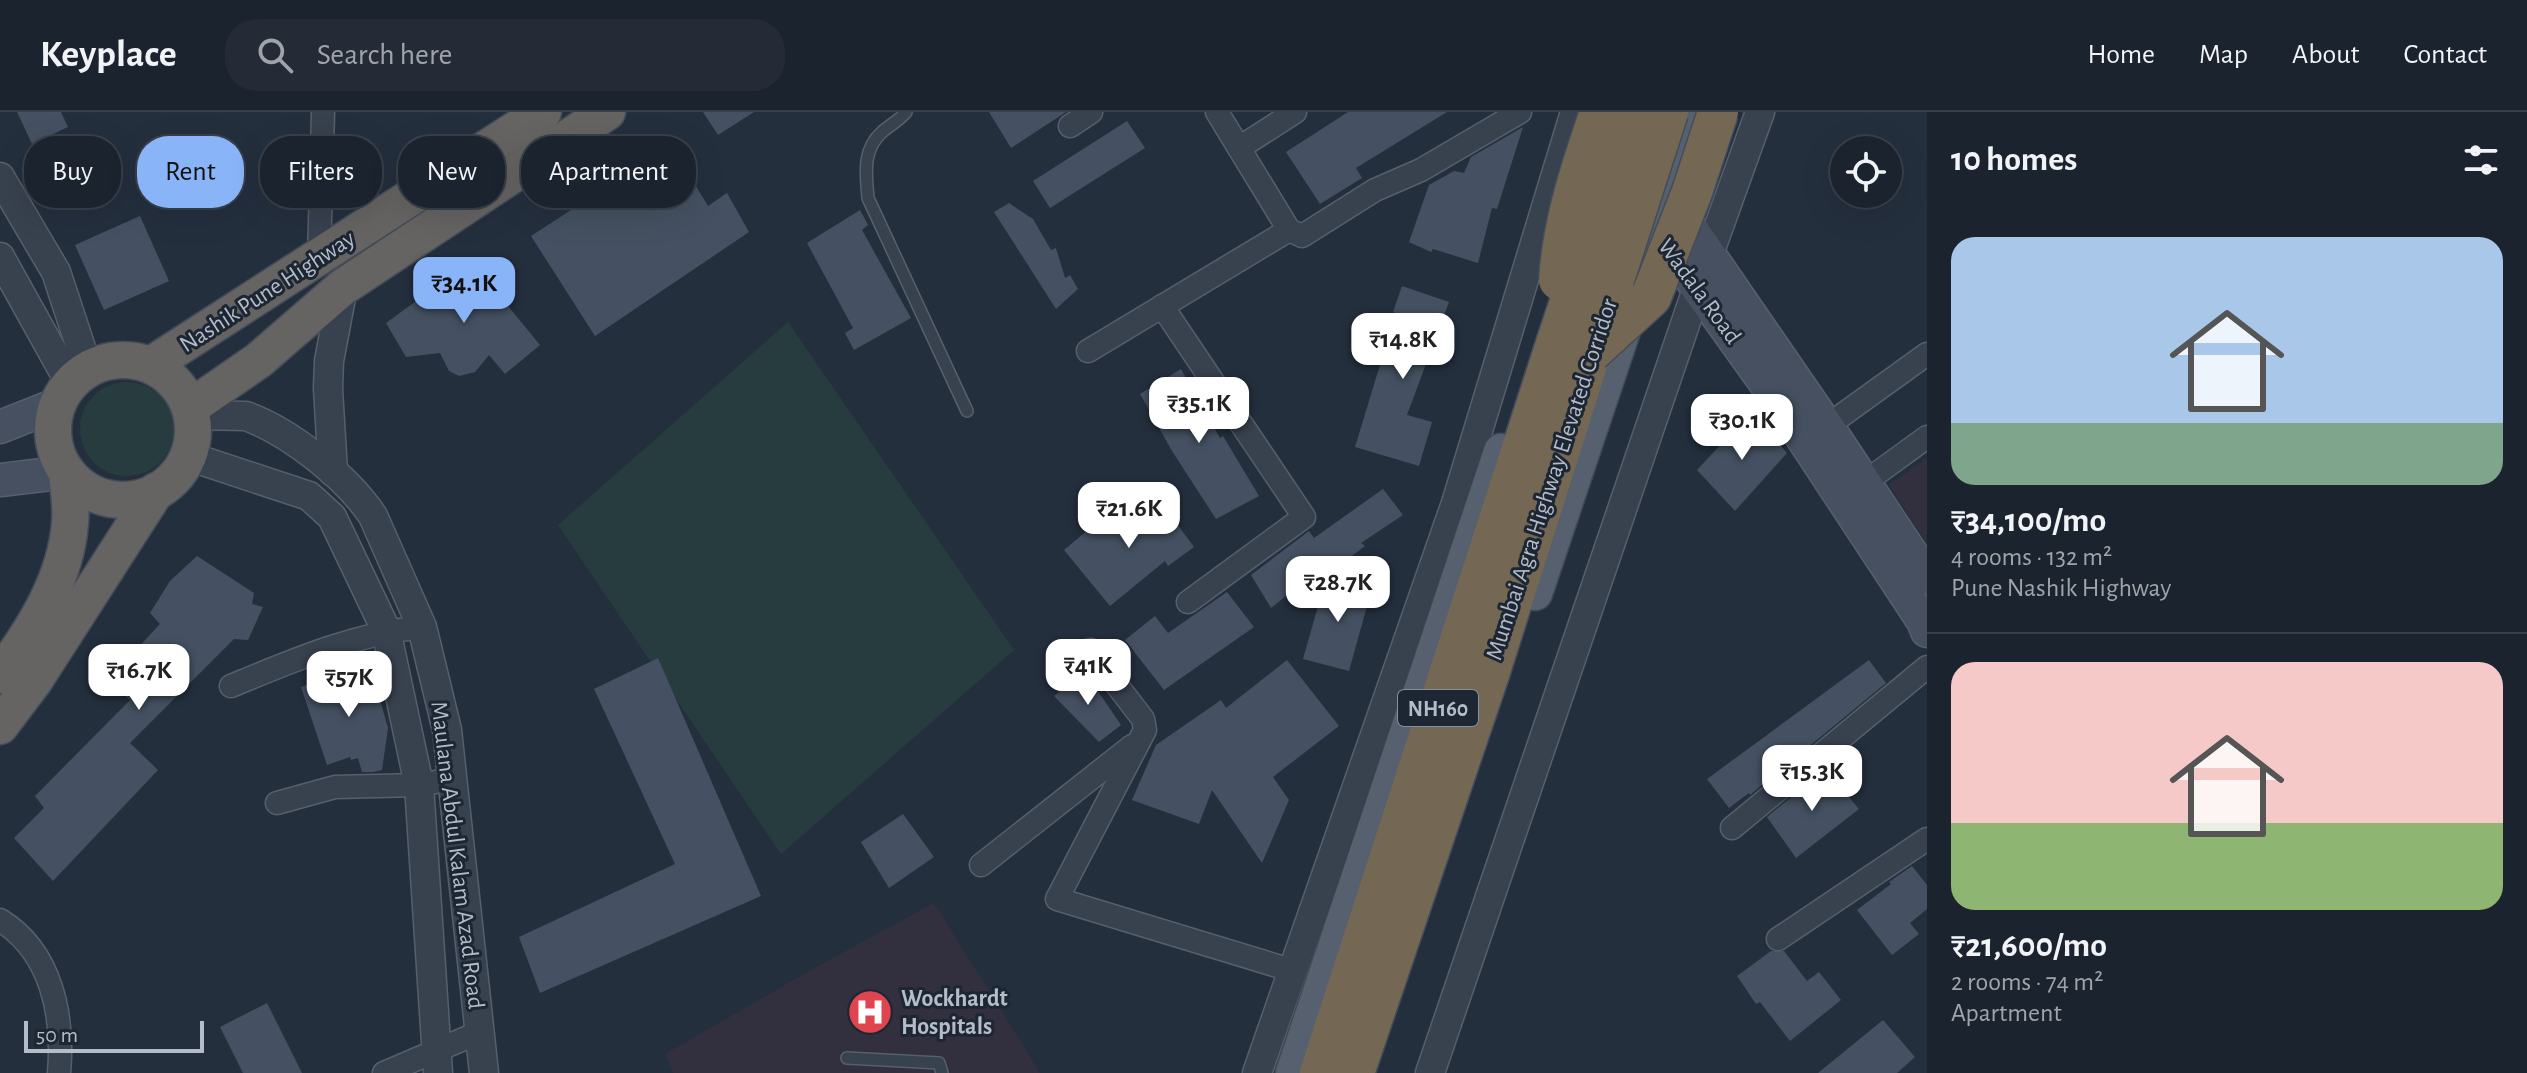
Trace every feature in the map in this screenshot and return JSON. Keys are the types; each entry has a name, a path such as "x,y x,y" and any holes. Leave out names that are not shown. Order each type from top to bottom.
{"highway":[{"name":"Nashik Pune Highway","path":"151,365 543,112"},
{"path":"192,411 259,360 343,287 607,112"},
{"name":"Mumbai Agra Highway Elevated Corridor","path":"1320,1073 1574,348 1668,112"},
{"path":"1611,120 1570,203 1561,253 1574,348 1651,297 1692,192 1718,112"},
{"name":"Mumbai Agra Highway Elevated Corridor","path":"1354,1073 1489,674 1574,348"},
{"path":"0,726 34,681 156,491 180,470 188,456 193,436 192,411 178,385 151,365 130,359 109,361 72,385 54,421 58,456 67,472 81,486 98,495 118,500 138,498 156,491"},
{"path":"0,675 17,653 50,596 64,559 71,521 67,472"}],"main road":[{"name":"Wadala Road","path":"1576,112 1611,120 1709,254 1927,577"},
{"path":"1373,1073 1697,112"},
{"name":"Wadala Road","path":"1611,120 1657,231 1776,398 1927,631"},
{"path":"1293,1073 1611,120"},
{"path":"0,427 72,385"},
{"path":"0,480 67,472"}],"street":[{"path":"319,258 323,112"},
{"path":"1070,126 1091,112"},
{"path":"1217,112 1289,230 1302,236 1375,190 1421,170 1520,112"},
{"path":"1239,148 1295,112"},
{"path":"1257,1073 1456,503 1576,112"},
{"path":"1430,1073 1760,112"},
{"path":"0,177 56,272 72,385"},
{"path":"1088,351 1289,230"},
{"path":"0,257 72,385"},
{"path":"333,472 329,361 343,287"},
{"path":"1162,306 1304,517 1188,602"},
{"path":"1827,426 1927,354"},
{"name":"Maulana Abdul Kalam Azad Road","path":"192,411 253,418 283,435 333,472 373,516 422,627 447,730 484,1073"},
{"path":"1865,482 1927,437"},
{"path":"188,456 309,496 321,506 332,517 386,630 419,785 437,1063"},
{"path":"231,686 333,644 386,630 422,627"},
{"path":"1090,650 1143,719 1145,730 1057,899 1294,971"},
{"path":"1732,828 1927,667"},
{"path":"981,865 1139,741"},
{"path":"277,803 343,786 419,785 452,779"},
{"path":"1778,939 1927,839"},
{"path":"0,920 37,954 51,987 60,1021 59,1073"},
{"path":"384,1073 437,1063 480,1032"}],"lane":[{"path":"906,112 879,135 868,152 865,171 868,198 967,411"},
{"path":"847,1058 939,1063 942,1073"}],"shaded area":[{"path":"1927,458 1927,544 1889,485"},
{"name":"Wockhardt Hospitals","path":"934,903 1040,1073 673,1073 665,1054"}],"green space":[{"path":"788,322 1014,650 781,854 558,525"},
{"path":"127,382 145,385 160,396 171,411 174,429 171,447 160,462 145,473 127,476 109,473 94,462 83,447 80,429 83,411 94,396 109,385"}],"building":[{"path":"17,112 61,112 68,127 49,136 28,136"},
{"path":"703,112 754,112 718,135"},
{"path":"989,112 1066,112 1011,148"},
{"path":"1348,112 1447,112 1356,168 1362,178 1320,204 1286,152"},
{"path":"1127,121 1145,148 1050,208 1033,181"},
{"path":"1523,127 1497,209 1492,208 1478,263 1433,249 1431,252 1409,242 1429,185 1454,171 1464,173 1471,157"},
{"path":"696,186 708,206 727,193 749,232 595,336 531,236 574,208 696,208"},
{"path":"1009,203 1033,219 1051,250 1056,248 1065,278 1070,275 1078,289 1056,309 994,212"},
{"path":"860,210 868,225 862,230 911,318 854,350 845,333 853,328 807,243"},
{"path":"140,216 169,281 104,310 75,245"},
{"path":"471,261 540,345 505,374 489,355 475,372 459,376 449,371 440,353 406,357 386,323"},
{"path":"1402,286 1449,302 1407,415 1432,422 1419,466 1355,447 1398,314 1393,312"},
{"path":"1181,369 1220,438 1223,436 1259,496 1216,519 1140,394"},
{"path":"1751,412 1787,453 1735,511 1697,470"},
{"path":"1383,489 1403,515 1361,543 1365,546 1327,575 1331,560 1271,608 1251,575 1309,531 1314,538"},
{"path":"1157,497 1194,547 1168,566 1165,561 1110,606 1064,550 1101,519 1112,531"},
{"path":"197,556 254,593 252,604 263,607 248,640 234,639 130,743 158,770 53,881 14,838 44,808 35,796 130,700 108,680 160,624 150,613 170,581"},
{"path":"1326,578 1372,588 1349,671 1303,659"},
{"path":"1227,592 1254,627 1164,690 1125,640 1155,616 1168,633"},
{"path":"658,658 761,896 540,993 519,937 675,864 594,689"},
{"path":"1287,660 1339,726 1273,777 1289,800 1262,863 1212,790 1199,824 1132,800 1156,745 1221,700 1226,708"},
{"path":"1869,660 1886,683 1750,795 1729,808 1707,779"},
{"path":"364,666 372,689 378,693 388,728 382,770 373,772 362,772 358,758 351,760 350,757 327,765 301,687"},
{"path":"1087,669 1091,681 1121,725 1099,742 1054,696"},
{"path":"1825,769 1859,809 1796,858 1767,817"},
{"path":"903,814 934,857 889,888 861,842"},
{"path":"1912,866 1927,885 1927,909 1910,923 1919,934 1892,955 1857,910"},
{"path":"1771,951 1784,951 1807,981 1819,972 1841,1000 1790,1041 1760,1002 1756,1004 1737,976"},
{"path":"267,1003 302,1073 243,1073 220,1027"},
{"path":"1883,1020 1915,1057 1897,1073 1818,1073"}],"place":[{"name":"Wockhardt Hospitals","path":"870,1012"}]}
